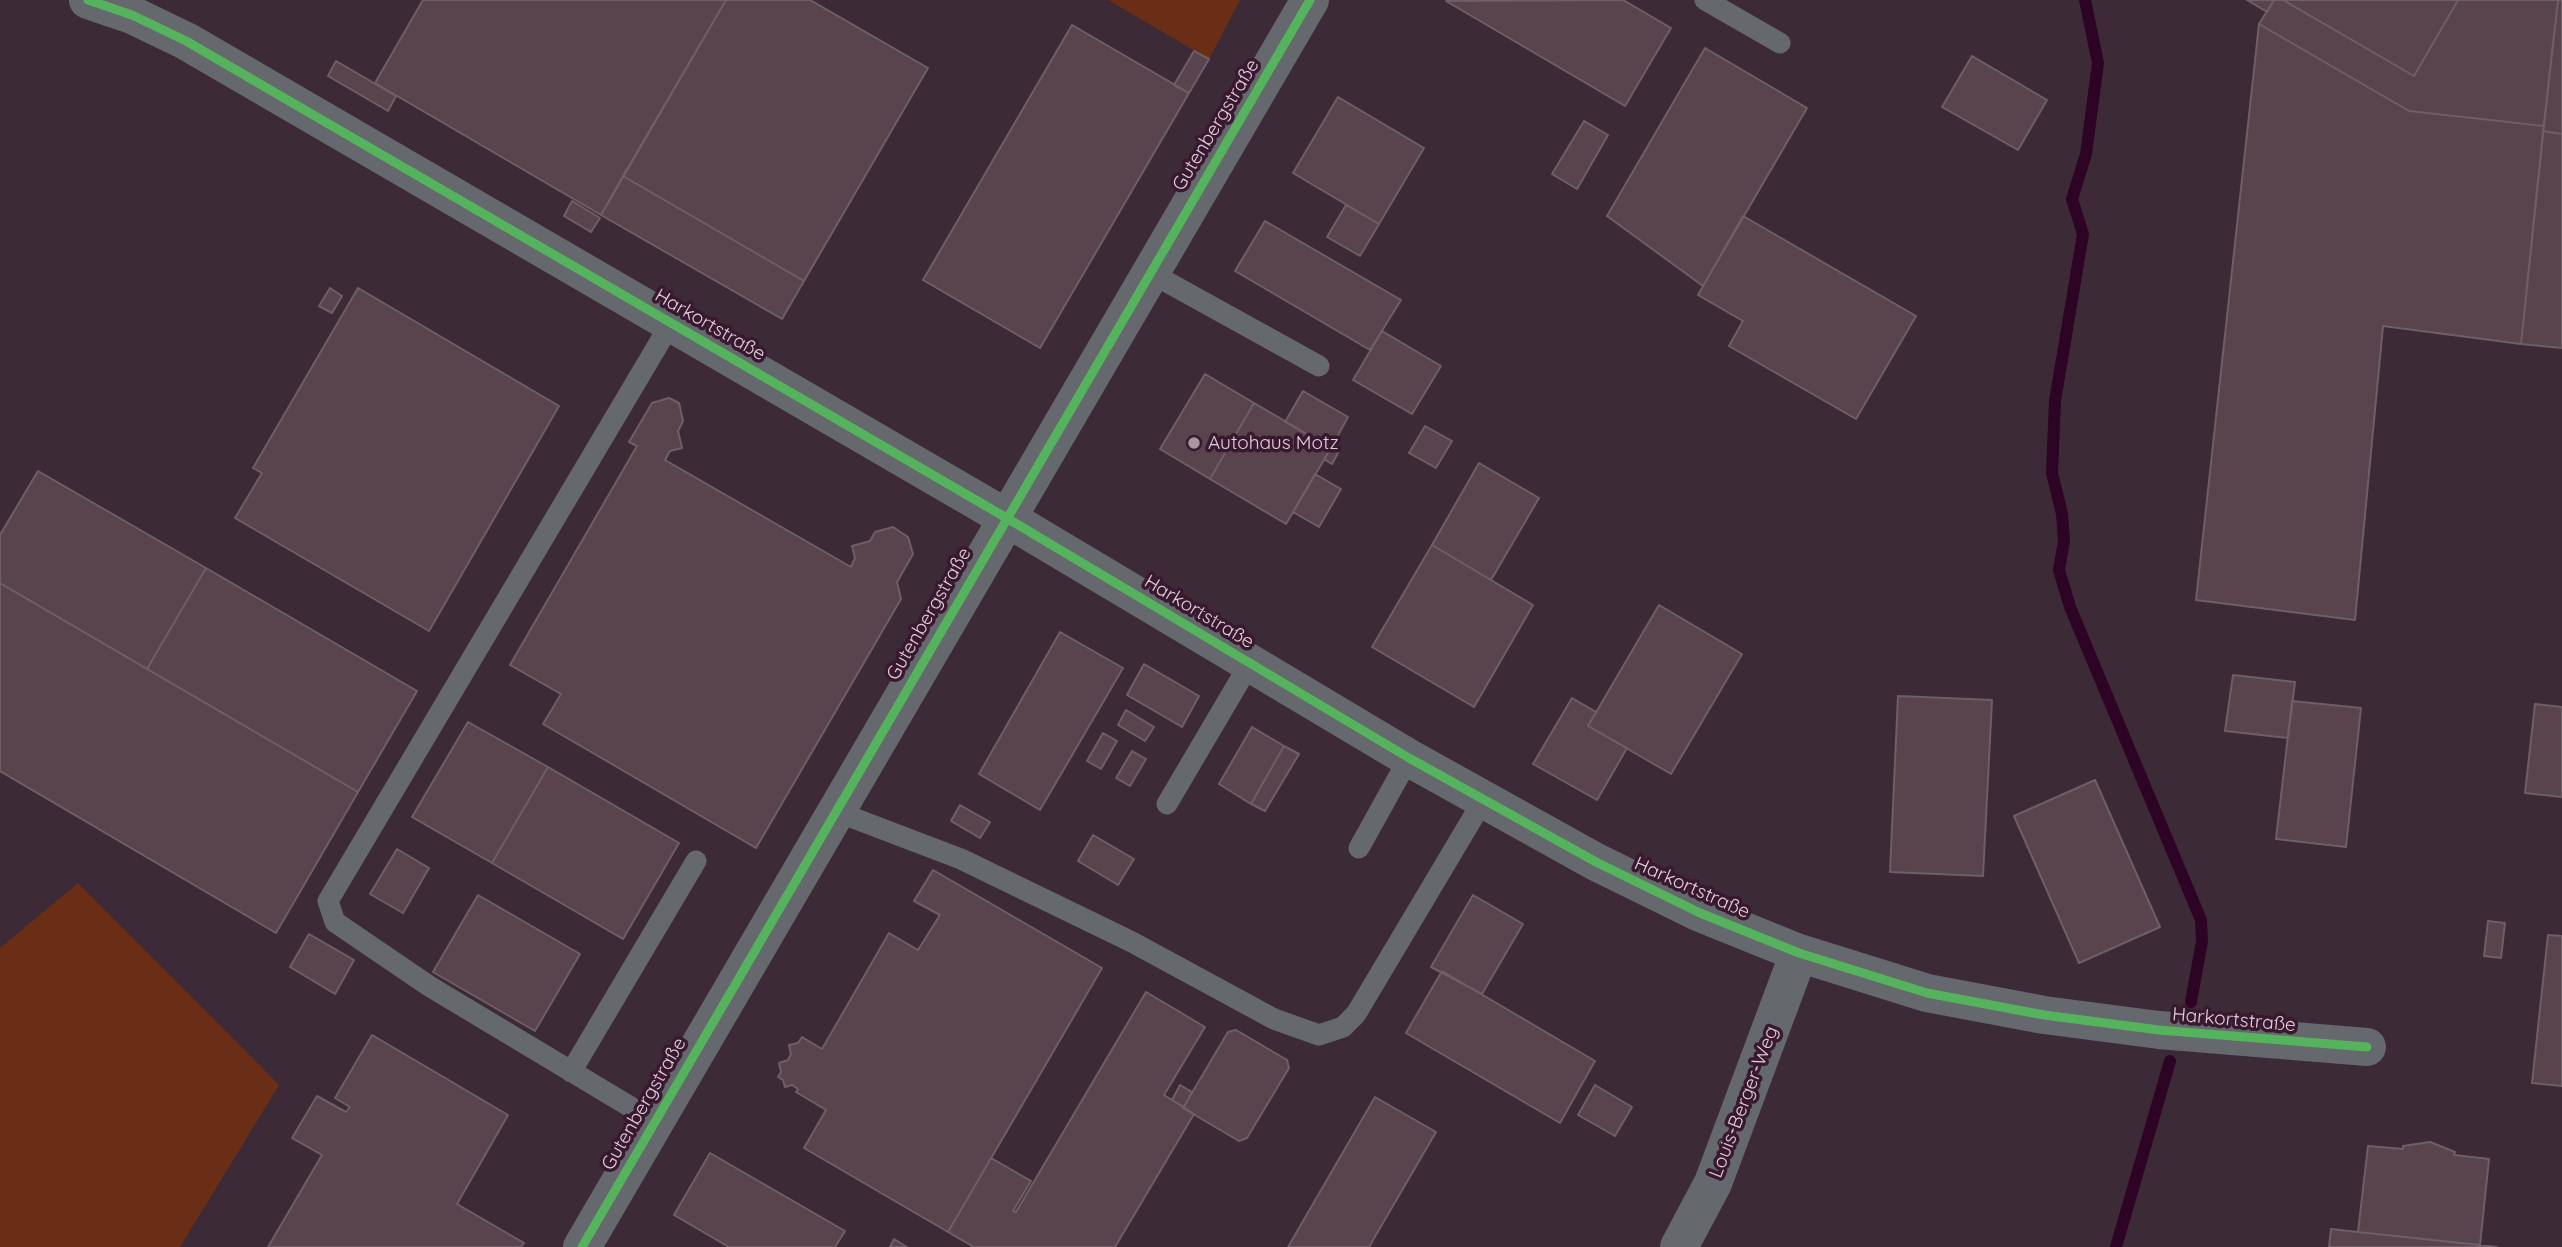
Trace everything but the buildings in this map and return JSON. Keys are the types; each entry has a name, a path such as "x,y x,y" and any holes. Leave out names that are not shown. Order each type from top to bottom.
{"street":[{"name":"Harkortstraße","path":"88,0 132,15 186,41 1006,517 1409,758 1596,862 1700,913 1799,953 1927,993 2044,1015 2159,1030 2367,1047"},
{"name":"Gutenbergstraße","path":"582,1247 1310,0"},
{"name":"Louis-Berger-Weg","path":"1679,1247 1713,1184 1799,953"}],"lane":[{"path":"1705,0 1780,43"},
{"path":"1149,272 1319,366"},
{"path":"654,1121 429,986 335,922 328,901 671,323"},
{"path":"1167,804 1250,663"},
{"path":"1359,848 1409,758"},
{"path":"835,811 961,859 1132,942 1274,1019 1319,1035 1343,1027 1356,1014 1485,799"},
{"path":"571,1072 696,861"}],"shaded area":[{"path":"1108,0 1240,0 1209,59"},
{"path":"78,883 279,1085 180,1247 0,1247 0,948"}],"waterway":[{"path":"2085,0 2098,63 2086,154 2072,199 2083,234 2055,401 2052,473 2062,514 2064,541 2059,570 2070,607 2201,920 2202,941 2191,1002"},
{"path":"2116,1247 2170,1061"}],"cycle path":[{"path":"88,0 132,15 186,41 1005,517 1409,758 1596,862 1700,913 1799,953 1927,993 2044,1015 2159,1030 2367,1047"},
{"path":"582,1247 1310,0"}],"place":[{"name":"Autohaus Motz","path":"1194,443"}]}
